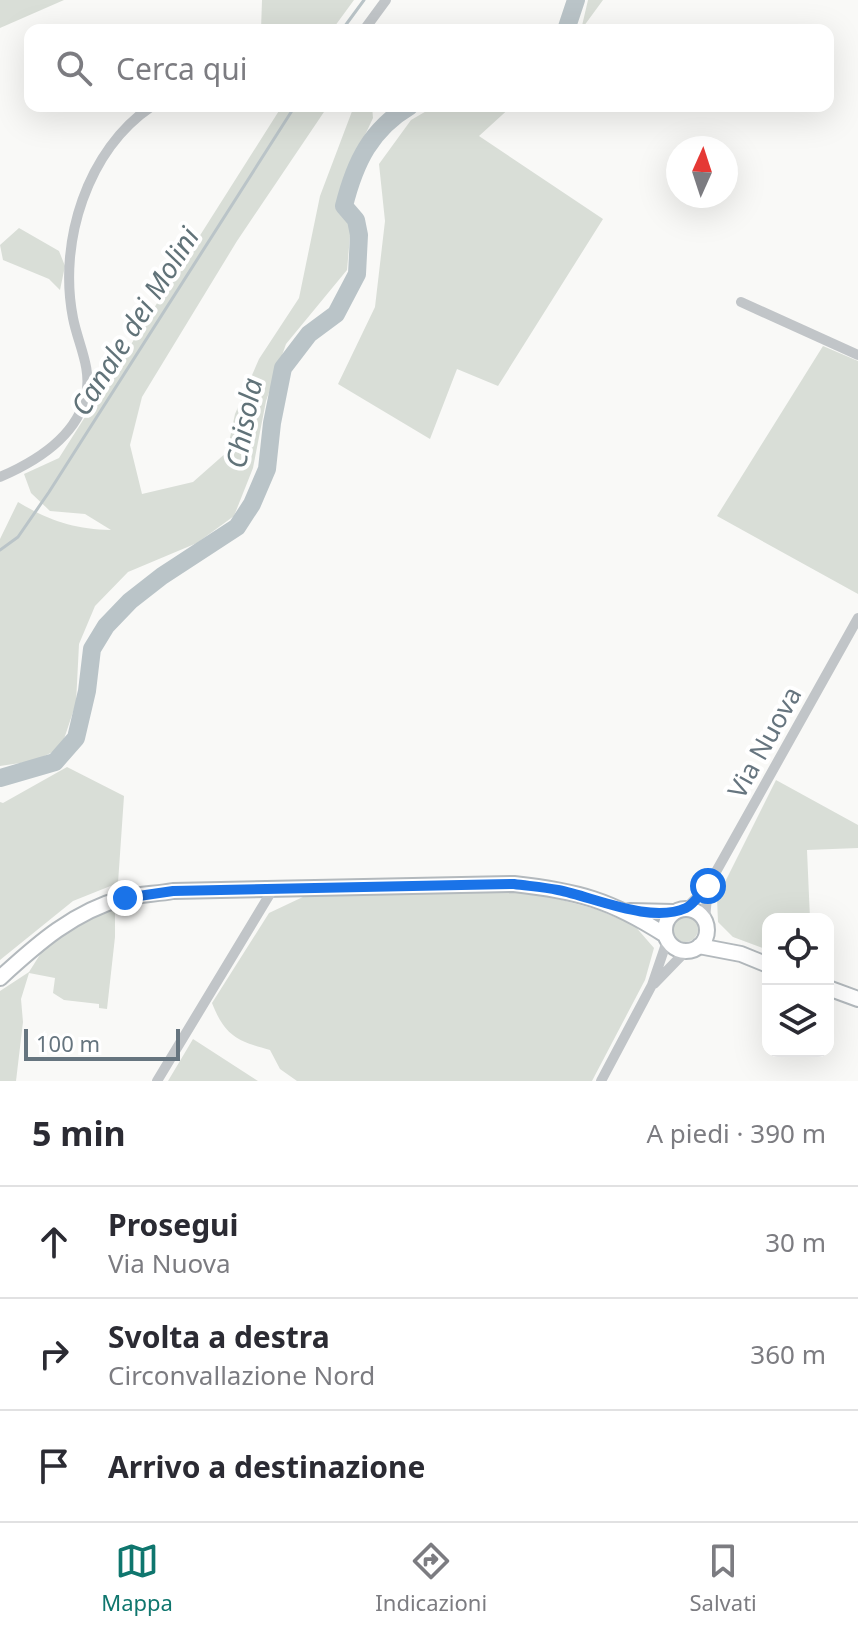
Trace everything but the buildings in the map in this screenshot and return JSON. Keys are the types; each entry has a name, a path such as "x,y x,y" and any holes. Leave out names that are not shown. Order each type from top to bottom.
{"street":[{"path":"368,24 386,0"},
{"path":"0,477 45,452 63,437 86,397 88,373 73,319 69,287 70,254 76,220 84,193 116,139 144,112"},
{"path":"741,302 858,355"},
{"name":"Via Nuova","path":"680,910 708,886 858,618"},
{"path":"0,978 42,940 82,914 125,898 173,891 514,884 581,895 629,911 666,938 672,946 741,954 762,963"},
{"name":"Via Nuova","path":"706,924 708,886"},
{"path":"157,1081 273,889"},
{"path":"601,1081 652,985 666,938 665,922 680,910"},
{"path":"629,911 697,911 706,924 741,954"},
{"path":"652,985 707,935 706,924"},
{"path":"834,990 858,999"}],"shaded area":[{"path":"0,0 64,0 0,28"},
{"path":"262,0 354,0 336,24 261,24"},
{"path":"588,0 603,0 585,24 582,24"},
{"path":"278,112 324,112 237,241 142,397 130,445 142,494 193,482 227,452 235,414 259,359 299,298 320,196 352,112 372,112 373,118 342,184 339,207 351,225 347,270 286,344 266,401 253,468 234,516 197,543 128,572 95,606 79,644 76,703 61,748 34,761 0,766 0,539 18,502 63,523 111,530 85,514 50,511 31,493 24,474 59,458"},
{"path":"425,112 505,112 479,136 603,219 498,386 457,369 430,439 338,384 375,307 385,221 379,164 411,120"},
{"path":"19,228 59,251 65,266 60,290 49,279 3,260 0,245"},
{"path":"823,346 858,361 858,594 717,516"},
{"path":"67,767 124,796 118,883 73,901 0,960 0,802"},
{"path":"776,780 858,825 858,848 807,850 810,913 762,913 762,948 733,937 718,922 717,898"},
{"path":"531,892 596,909 634,925 654,948 645,980 592,1081 297,1081 280,1069 270,1050 249,1044 227,1030 212,1003 269,913 305,896"},
{"path":"115,908 107,1009 99,1008 99,1004 64,1000 53,993 55,978 29,973 21,999 23,1022 16,1081 0,1081 0,991 29,972 46,945 84,920"},
{"path":"685,916 694,920 698,929 694,938 685,942 676,938 672,929 676,920"},
{"path":"193,1039 258,1081 168,1081"}],"waterway":[{"name":"Canale dei Molini","path":"346,24 364,0"},
{"name":"Chisola","path":"568,24 576,0"},
{"name":"Canale dei Molini","path":"0,550 18,537 49,492 291,112"},
{"name":"Chisola","path":"0,778 55,762 76,738 87,691 92,649 106,626 130,601 162,576 237,527 252,504 267,469 283,368 309,334 336,314 357,274 359,235 356,220 344,206 353,175 375,136 401,112"}],"route":[{"path":"125,898 173,891 514,884 595,898 629,911 673,912 686,908 708,886"}]}
